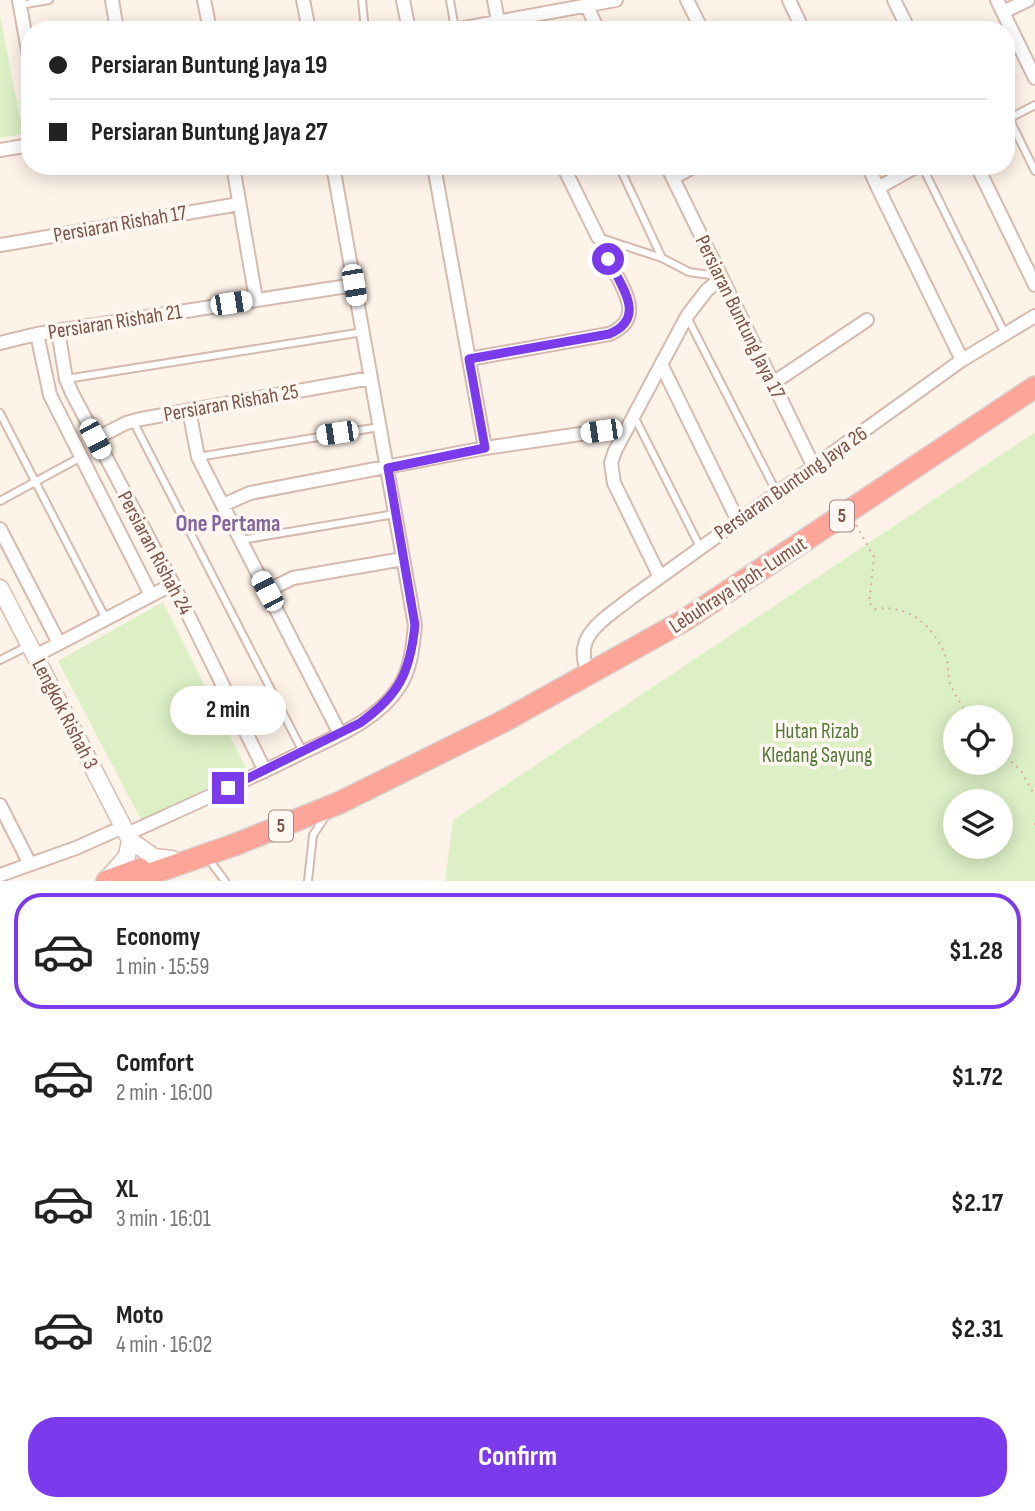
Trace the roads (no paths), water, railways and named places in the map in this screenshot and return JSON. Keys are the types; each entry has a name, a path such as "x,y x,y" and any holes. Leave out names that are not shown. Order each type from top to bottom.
{"highway":[{"name":"Lebuhraya Ipoh-Lumut","path":"138,880 339,803 427,760 589,674 685,620 1035,387"},
{"name":"Lebuhraya Ipoh-Lumut","path":"106,881 172,859 427,760"}],"street":[{"path":"112,0 116,21"},
{"path":"204,0 208,21"},
{"path":"303,0 307,21"},
{"path":"403,0 407,21"},
{"path":"494,0 498,21 616,0"},
{"path":"687,0 698,21"},
{"path":"789,0 799,21"},
{"path":"894,0 904,21"},
{"path":"997,0 1007,21"},
{"path":"1003,12 1028,0"},
{"path":"20,3 23,21"},
{"path":"587,6 594,21"},
{"path":"1015,37 1035,78"},
{"path":"0,150 21,146"},
{"path":"234,175 256,299"},
{"path":"0,875 88,843 127,834 265,771 360,723 399,688 406,672 415,625 335,175"},
{"path":"436,175 485,448"},
{"path":"568,175 598,237"},
{"name":"Persiaran Buntung Jaya 17","path":"671,175 814,467"},
{"path":"872,175 962,360"},
{"path":"878,188 903,175"},
{"path":"981,175 1035,285"},
{"name":"Persiaran Rishah 17","path":"0,245 239,204"},
{"path":"469,359 609,334 620,329 628,322 631,311 608,259"},
{"path":"660,577 614,483 612,472 615,451 687,316 720,275"},
{"name":"Persiaran Rishah 21","path":"0,343 37,334 354,285"},
{"name":"Persiaran Buntung Jaya 26","path":"589,674 583,653 591,631 701,547 962,360 1035,316"},
{"path":"773,383 867,320"},
{"name":"Persiaran Rishah 24","path":"58,331 66,379 173,584 265,771"},
{"path":"37,334 50,395 151,595"},
{"path":"662,366 738,521"},
{"name":"Persiaran Rishah 25","path":"95,439 133,421 371,378"},
{"path":"189,410 198,457 340,734"},
{"path":"223,505 250,493 485,448 601,431"},
{"name":"Lengkok Rishah 3","path":"0,529 59,643"},
{"path":"267,591 293,578 403,559"},
{"path":"32,651 59,643 173,584"},
{"name":"Lengkok Rishah 3","path":"0,588 127,834"},
{"path":"0,805 30,864"},
{"path":"127,834 154,857 172,859"},
{"path":"106,881 124,862 127,834"}],"lane":[{"path":"20,3 49,0"},
{"path":"362,0 364,21"},
{"path":"450,0 453,21"},
{"path":"1015,115 1035,105"},
{"path":"1015,132 1035,171"},
{"path":"622,175 662,258"},
{"path":"925,175 1005,334"},
{"path":"598,237 662,258 689,272 720,275"},
{"path":"687,316 777,493"},
{"path":"66,379 363,332"},
{"path":"0,414 106,619"},
{"path":"634,415 701,547"},
{"path":"133,421 303,752"},
{"path":"198,457 380,427"},
{"path":"0,500 81,457"},
{"path":"241,540 395,514"},
{"path":"0,660 32,651"},
{"path":"308,881 313,835 323,819 339,803"},
{"path":"205,855 225,881"}],"district":[{"name":"One Pertama","path":"228,524"}],"park label":[{"name":"Hutan Rizab Kledang Sayung","path":"817,743"}]}
